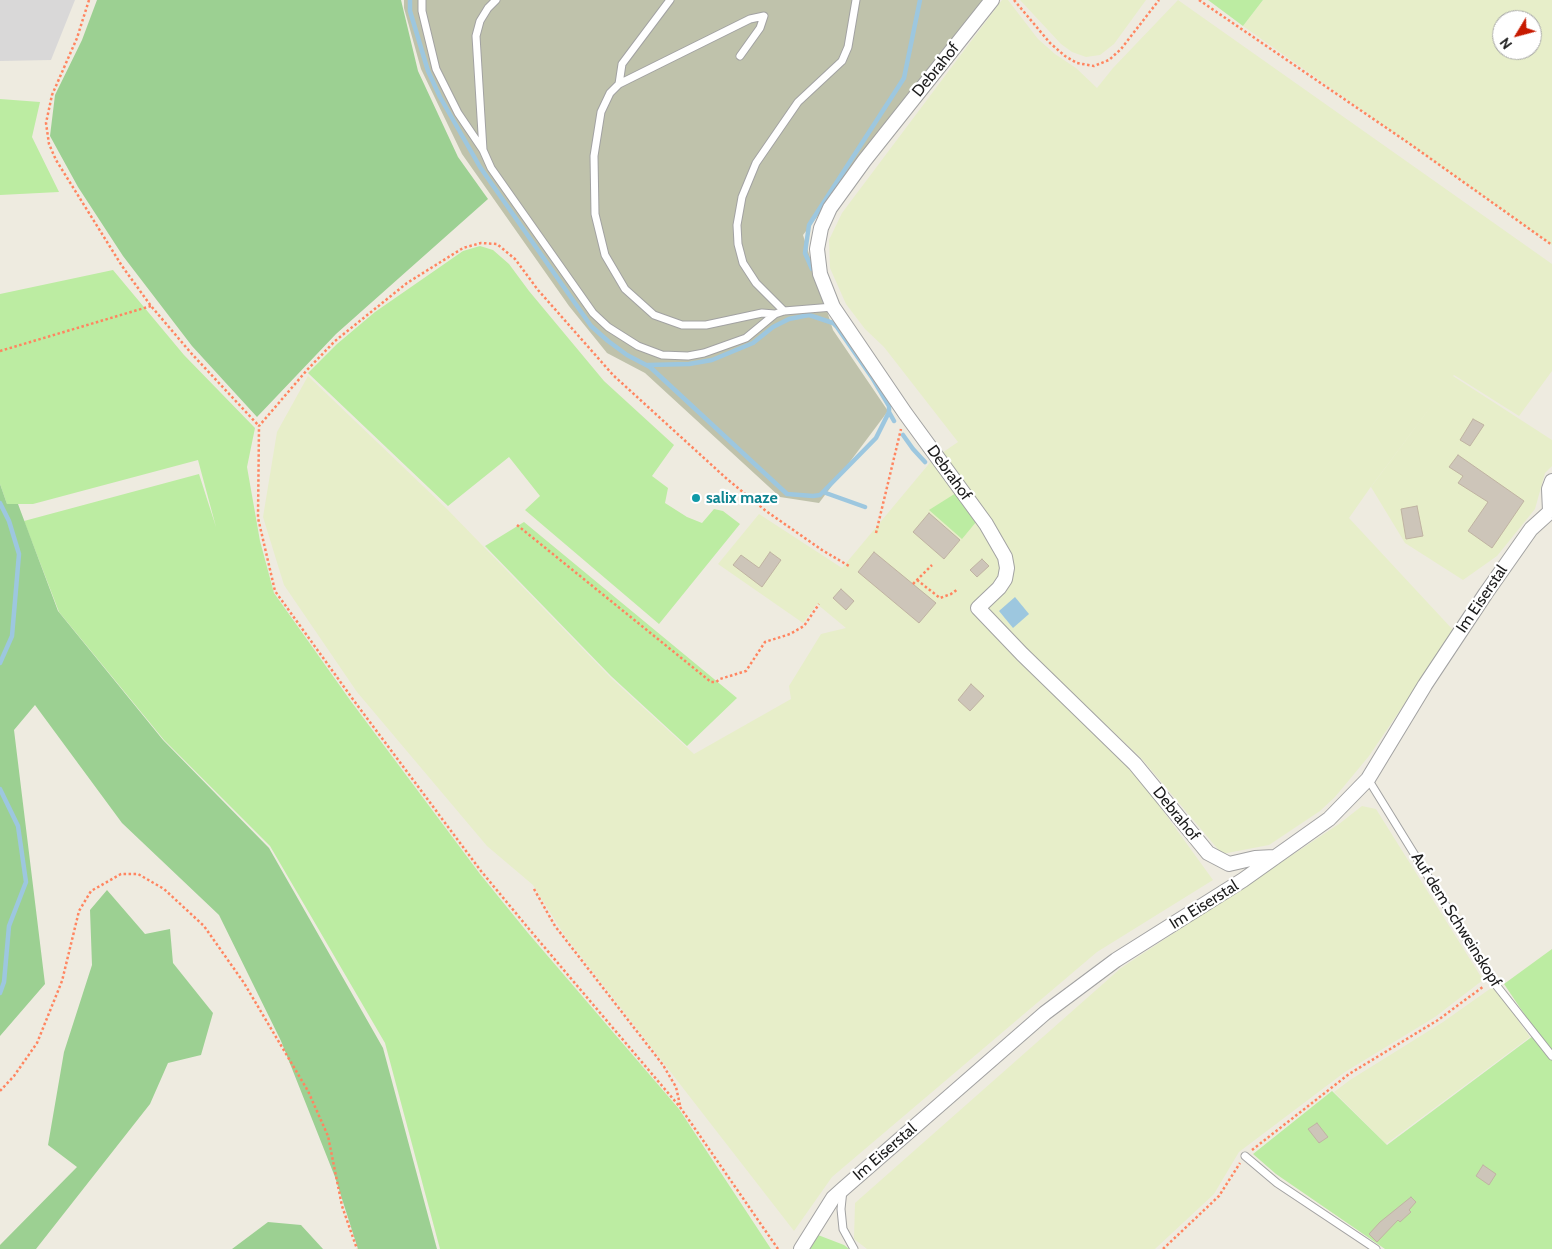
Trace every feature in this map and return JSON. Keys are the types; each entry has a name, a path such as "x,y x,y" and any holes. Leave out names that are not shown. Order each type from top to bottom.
{"street":[{"name":"Debrahof","path":"992,0 864,161 830,208 821,228 817,249 820,274 833,307 905,413 986,524 1005,557 1007,568 1005,579 999,588 978,608 1022,654 1135,764 1208,853 1229,864 1255,858 1274,858"},
{"path":"1551,511 1549,489 1552,481"},
{"name":"Im Eiserstal","path":"801,1249 833,1198 1045,1013 1116,960 1243,880 1328,819 1368,779 1425,685 1491,586 1531,529 1551,511"}],"lane":[{"path":"422,0 422,11 436,69 458,113 483,150 491,168 593,313 608,327 638,346 662,354 688,356 704,354 746,338 775,314 784,311 833,307"},
{"path":"483,150 476,36 480,21 488,8 496,0"},
{"path":"619,84 622,64 670,0"},
{"path":"784,311 756,283 743,263 738,244 737,224 742,197 756,163 798,102 842,61 848,47 856,0"},
{"path":"740,56 760,28 764,16 750,19 619,84 610,93 600,112 594,156 595,214 605,255 625,289 654,315 682,325 706,325 762,313 775,314"},
{"name":"Auf dem Schweinskopf","path":"1368,779 1492,980 1552,1056"},
{"path":"1245,1156 1277,1183 1376,1249"},
{"path":"843,1189 843,1229 854,1249"}],"path":[{"path":"89,0 77,38 52,95 46,123 49,144 56,160 122,266 151,306 191,353 259,426"},
{"path":"1014,0 1050,43 1065,56 1077,63 1094,66 1109,60 1121,49 1159,0"},
{"path":"1199,0 1410,144 1552,245"},
{"path":"778,1249 680,1107 481,871 274,591 258,518 259,426 307,370 335,342 407,283 463,248 481,243 497,244 515,259 538,290 613,376 727,479 766,511 822,550 849,566"},
{"path":"0,351 151,306"},
{"path":"876,533 905,413"},
{"path":"517,525 711,682 746,671 765,642 790,634 804,626 819,604"},
{"path":"912,584 932,565"},
{"path":"917,580 940,598 958,589"},
{"path":"0,1091 14,1076 37,1043 62,981 79,911 91,891 121,874 138,874 164,889 204,926 244,983 308,1091 328,1136 342,1206 357,1249"},
{"path":"534,889 555,926 663,1065 676,1087 680,1107"},
{"path":"1163,1249 1219,1196 1245,1156 1349,1074 1438,1020 1492,980"}],"shaded area":[{"path":"0,0 75,0 51,60 0,61"},
{"path":"404,0 985,0 803,235 833,330 888,411 819,503 780,497 645,373 607,353 569,306 462,154 421,69 404,8"},
{"path":"1002,0 1008,0 1038,39 1055,54 1076,68 1097,88 1113,68 1178,0 1552,264 1552,371 1519,416 1453,376 1552,440 1552,466 1545,473 1535,509 1497,556 1463,580 1405,543 1371,487 1450,381 1370,488 1349,518 1454,631 1369,756 1335,797 1320,811 1269,845 1222,854 1141,758 1034,657 1132,768 1213,880 1097,952 832,1177 794,1231 565,936 533,885 487,846 357,692 284,585 263,517 277,432 308,376 447,509 611,678 694,754 791,699 789,686 821,634 846,628 817,604 803,623 718,564 759,514 842,568 933,459 958,442 884,347 865,329 846,304 830,268 829,240 842,213"},
{"path":"1020,0 1146,0 1114,44 1100,55 1086,57 1072,52 1061,44"},
{"path":"1263,0 1552,0 1552,245 1243,26"},
{"path":"1362,806 1376,809 1483,980 1435,1017 1345,1072 1239,1152 1214,1194 1155,1249 867,1249 854,1239 855,1203 1121,968 1339,824"},
{"path":"1494,986 1530,1037 1386,1144 1334,1092 1443,1022"}],"green space":[{"path":"97,0 401,0 418,71 458,157 488,199 336,334 257,417 192,346 123,256 78,187 50,136 55,95 82,40"},
{"path":"1208,0 1263,0 1243,26"},
{"path":"0,99 40,102 32,137 59,192 0,195"},
{"path":"480,246 493,250 509,264 604,381 674,445 652,476 668,488 665,503 687,517 702,523 714,509 723,511 740,524 659,624 525,510 540,496 509,457 448,506 308,373 337,344 375,312 463,251"},
{"path":"113,270 184,355 255,428 247,467 260,541 274,593 350,700 480,874 679,1109 771,1249 440,1249 385,1043 270,846 164,740 59,612 24,521 199,474 216,527 198,460 33,504 7,504 0,484 0,294"},
{"path":"0,484 7,504 18,504 58,611 163,740 269,848 383,1048 437,1249 358,1249 335,1177 281,1041 219,915 122,823 35,705 14,730 45,984 0,1036"},
{"path":"956,493 976,522 962,539 929,510"},
{"path":"524,522 737,698 687,746 611,676 485,546"},
{"path":"107,890 145,934 170,929 173,963 213,1013 201,1055 168,1063 150,1104 36,1249 0,1249 0,1245 77,1167 48,1145 64,1052 92,965 90,910"},
{"path":"1552,949 1552,1249 1385,1249 1276,1174 1253,1154 1332,1091 1387,1145 1537,1033 1504,984"},
{"path":"268,1222 301,1225 323,1249 232,1249"},
{"path":"818,1235 844,1245 849,1249 810,1249"}],"water":[{"path":"1015,597 1029,614 1013,628 999,611"}],"building":[{"path":"1473,419 1484,425 1470,446 1460,440"},
{"path":"1458,455 1524,501 1492,548 1468,531 1488,502 1458,483 1463,476 1449,467"},
{"path":"1417,506 1423,536 1406,539 1401,509"},
{"path":"929,513 960,540 944,559 913,532"},
{"path":"770,552 781,560 762,587 733,565 741,555 759,568"},
{"path":"874,552 936,603 919,623 858,572"},
{"path":"982,559 989,566 977,577 970,570"},
{"path":"841,589 854,601 846,610 833,598"},
{"path":"971,684 984,696 970,711 958,700"},
{"path":"1317,1123 1328,1137 1319,1143 1308,1129"},
{"path":"1483,1165 1496,1174 1489,1185 1476,1176"},
{"path":"1411,1197 1416,1202 1409,1210 1411,1212 1400,1222 1398,1220 1377,1242 1369,1234 1380,1222"}],"waterway":[{"path":"410,0 410,11 428,71 440,97 480,167 591,326 608,341 627,355 650,367 787,494 820,495 876,438 889,412"},
{"path":"812,269 805,253 809,225 904,78 920,0"},
{"path":"648,365 689,364 712,360 753,343 773,327 789,319 809,315 833,323 837,327 873,379 889,406 889,412 894,421"},
{"path":"903,435 925,462"},
{"path":"823,492 865,507"},
{"path":"0,503 9,521 19,554 12,636 0,663"},
{"path":"0,789 18,826 26,882 9,926 4,982 0,993"}],"place":[{"name":"salix maze","path":"696,498"}]}
